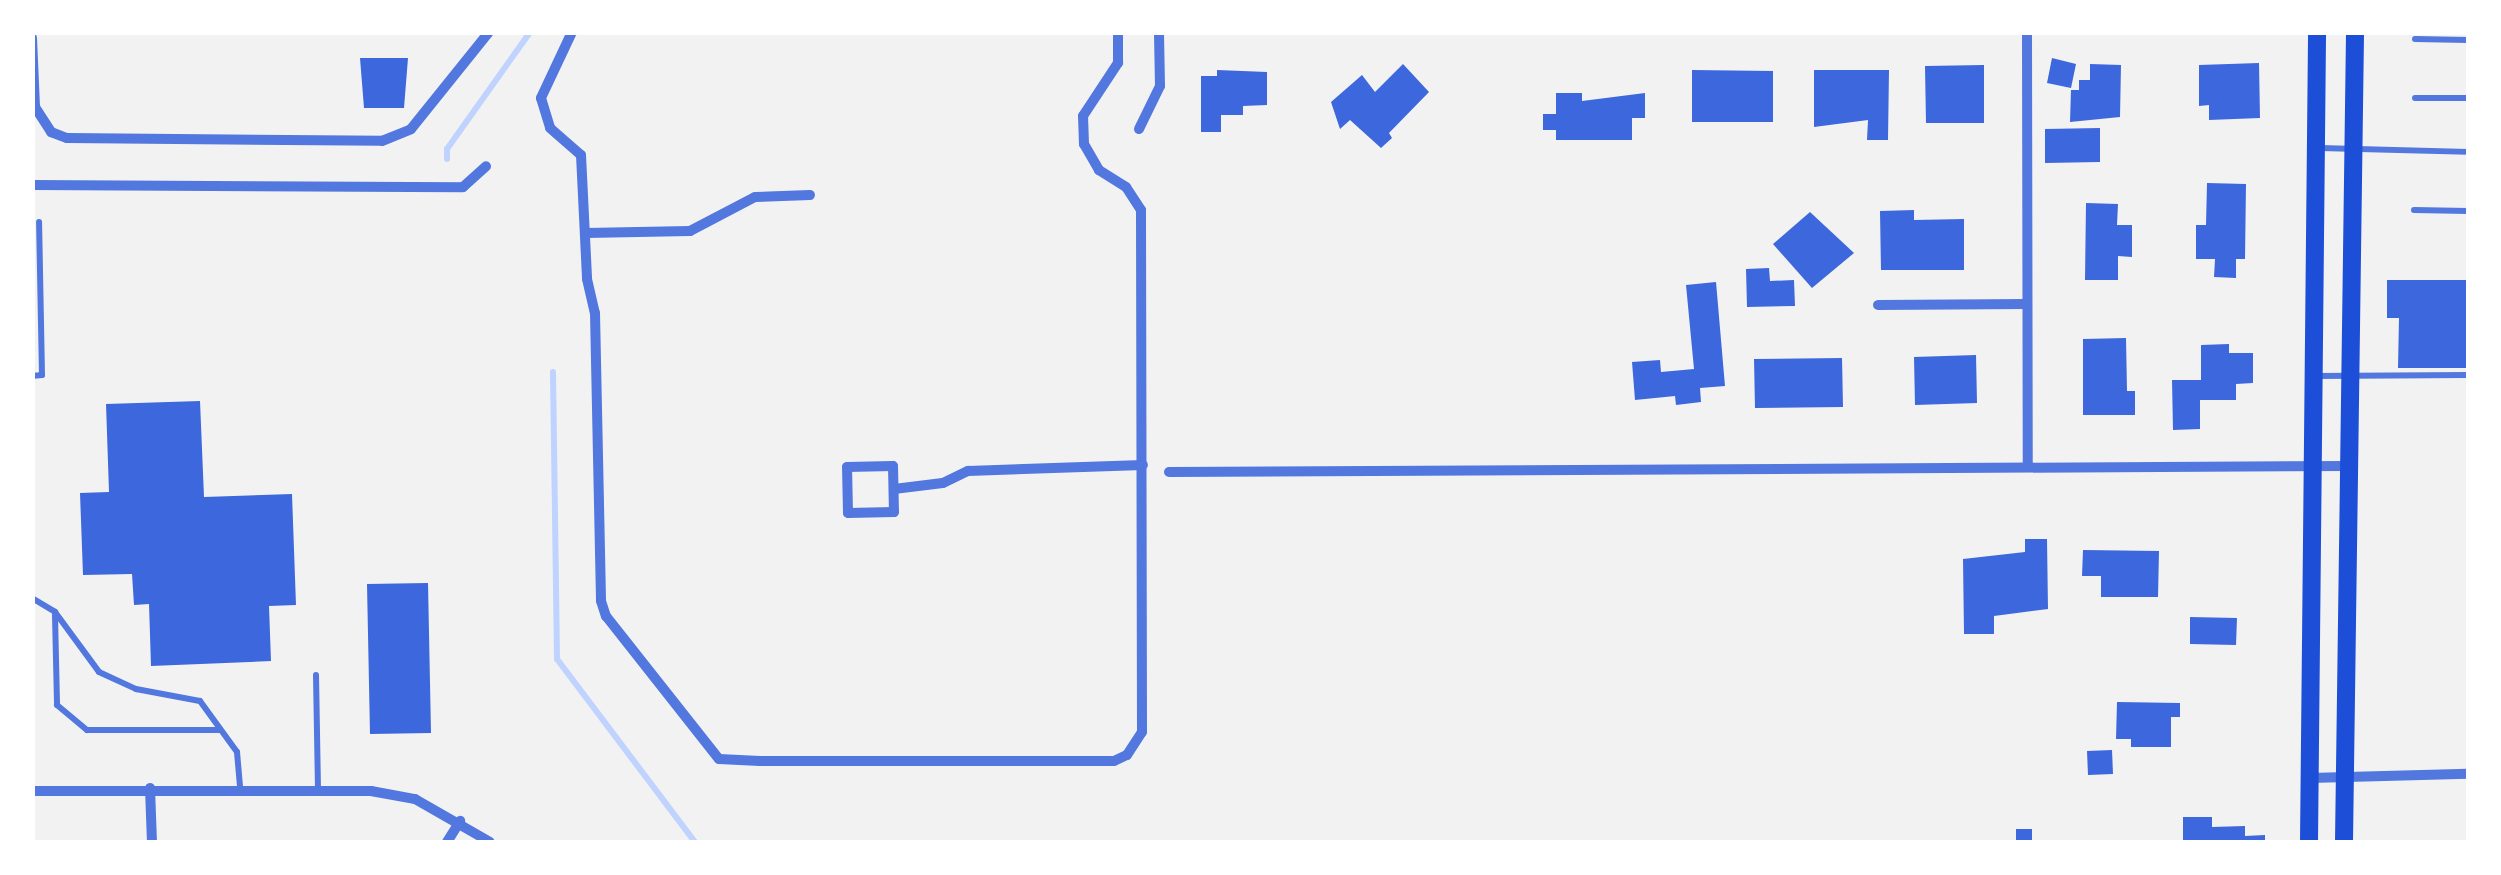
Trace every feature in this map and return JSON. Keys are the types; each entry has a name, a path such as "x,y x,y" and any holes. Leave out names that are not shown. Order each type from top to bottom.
{"main road":[{"path":"2310,842 2318,32"},
{"path":"2344,842 2355,32"}],"street":[{"path":"32,38 35,107 51,132 67,138 382,141 412,129 489,32"},
{"path":"572,32 541,98 550,128 581,155 596,313 600,601 606,616 719,759 1095,761 1127,755 1142,732 1141,210 1126,188 1099,170 1084,144 1083,116 1118,63 1118,32"},
{"path":"1140,129 1160,86 1159,32"},
{"path":"2027,32 2028,467"},
{"path":"32,185 463,187 486,166"},
{"path":"586,233 690,230 755,197 810,195"},
{"path":"1878,305 2028,304"},
{"path":"894,489 943,483 968,472 1143,465"},
{"path":"893,466 894,489 894,512 848,513 847,467 893,466"},
{"path":"1169,472 2348,466"},
{"path":"2310,778 2468,774"},
{"path":"150,788 152,842"},
{"path":"32,791 318,790 415,800 460,821 490,842"},
{"path":"447,842 460,821"}],"lane":[{"path":"2416,39 2468,40"},
{"path":"2415,98 2468,98"},
{"path":"2316,148 2468,152"},
{"path":"2414,210 2468,211"},
{"path":"32,376 42,375 39,222"},
{"path":"2314,376 2468,375"},
{"path":"32,598 54,612 99,672 136,689 200,700 237,752 240,790"},
{"path":"54,612 57,705 87,730 221,730"},
{"path":"316,675 318,790"}],"building":[{"path":"360,58 408,58 404,108 364,108"},
{"path":"2052,58 2076,64 2071,88 2047,83"},
{"path":"2259,63 2260,118 2209,120 2209,105 2199,106 2199,65"},
{"path":"1403,64 1429,92 1389,133 1392,138 1381,148 1350,120 1340,129 1331,102 1362,75 1375,92"},
{"path":"2090,64 2121,65 2120,117 2070,122 2071,90 2079,90 2079,80 2090,80"},
{"path":"1984,65 1984,123 1926,123 1925,66"},
{"path":"1217,70 1267,72 1267,105 1243,106 1243,115 1221,115 1221,132 1201,132 1201,76 1217,76"},
{"path":"1692,70 1773,71 1773,122 1692,122"},
{"path":"1814,70 1889,70 1888,140 1867,140 1868,120 1814,127"},
{"path":"1556,93 1582,93 1582,101 1645,93 1645,118 1632,118 1632,140 1556,140 1556,130 1543,130 1543,114 1556,114"},
{"path":"2100,128 2100,162 2045,163 2045,129"},
{"path":"2207,183 2246,184 2245,259 2236,259 2236,278 2214,277 2215,259 2196,259 2196,225 2206,225"},
{"path":"2086,203 2118,204 2117,225 2132,225 2132,257 2118,256 2118,280 2085,280"},
{"path":"1914,210 1914,220 1964,219 1964,270 1881,270 1880,211"},
{"path":"1810,212 1854,253 1812,288 1773,244"},
{"path":"1769,268 1770,281 1794,280 1795,306 1747,307 1746,269"},
{"path":"2387,280 2468,280 2468,368 2398,368 2399,318 2387,318"},
{"path":"1716,282 1725,386 1700,388 1701,402 1676,405 1675,396 1635,400 1632,362 1660,360 1661,372 1694,369 1686,285"},
{"path":"2126,338 2127,391 2135,391 2135,415 2083,415 2083,339"},
{"path":"2229,344 2229,353 2253,353 2253,383 2236,384 2236,400 2200,400 2200,429 2173,430 2172,380 2201,380 2201,345"},
{"path":"1976,355 1977,403 1915,405 1914,357"},
{"path":"1842,358 1843,407 1755,408 1754,359"},
{"path":"200,401 204,497 292,494 296,605 269,606 271,661 151,666 149,604 134,605 132,574 83,575 80,493 109,492 106,404"},
{"path":"2025,539 2047,539 2048,609 1994,616 1994,634 1964,634 1963,559 2025,552"},
{"path":"2083,550 2159,551 2158,597 2101,597 2101,576 2082,576"},
{"path":"428,583 431,733 370,734 367,584"},
{"path":"2190,617 2237,618 2236,645 2190,644"},
{"path":"2117,702 2180,703 2180,717 2171,717 2171,747 2131,747 2131,739 2116,739"},
{"path":"2112,750 2113,774 2088,775 2087,751"},
{"path":"2183,817 2212,817 2212,827 2245,826 2245,836 2265,835 2265,842 2183,842"},
{"path":"2016,829 2032,829 2032,842 2016,842"}],"waterway":[{"path":"447,159 447,149 530,32"},
{"path":"553,372 557,659 695,842"}]}
